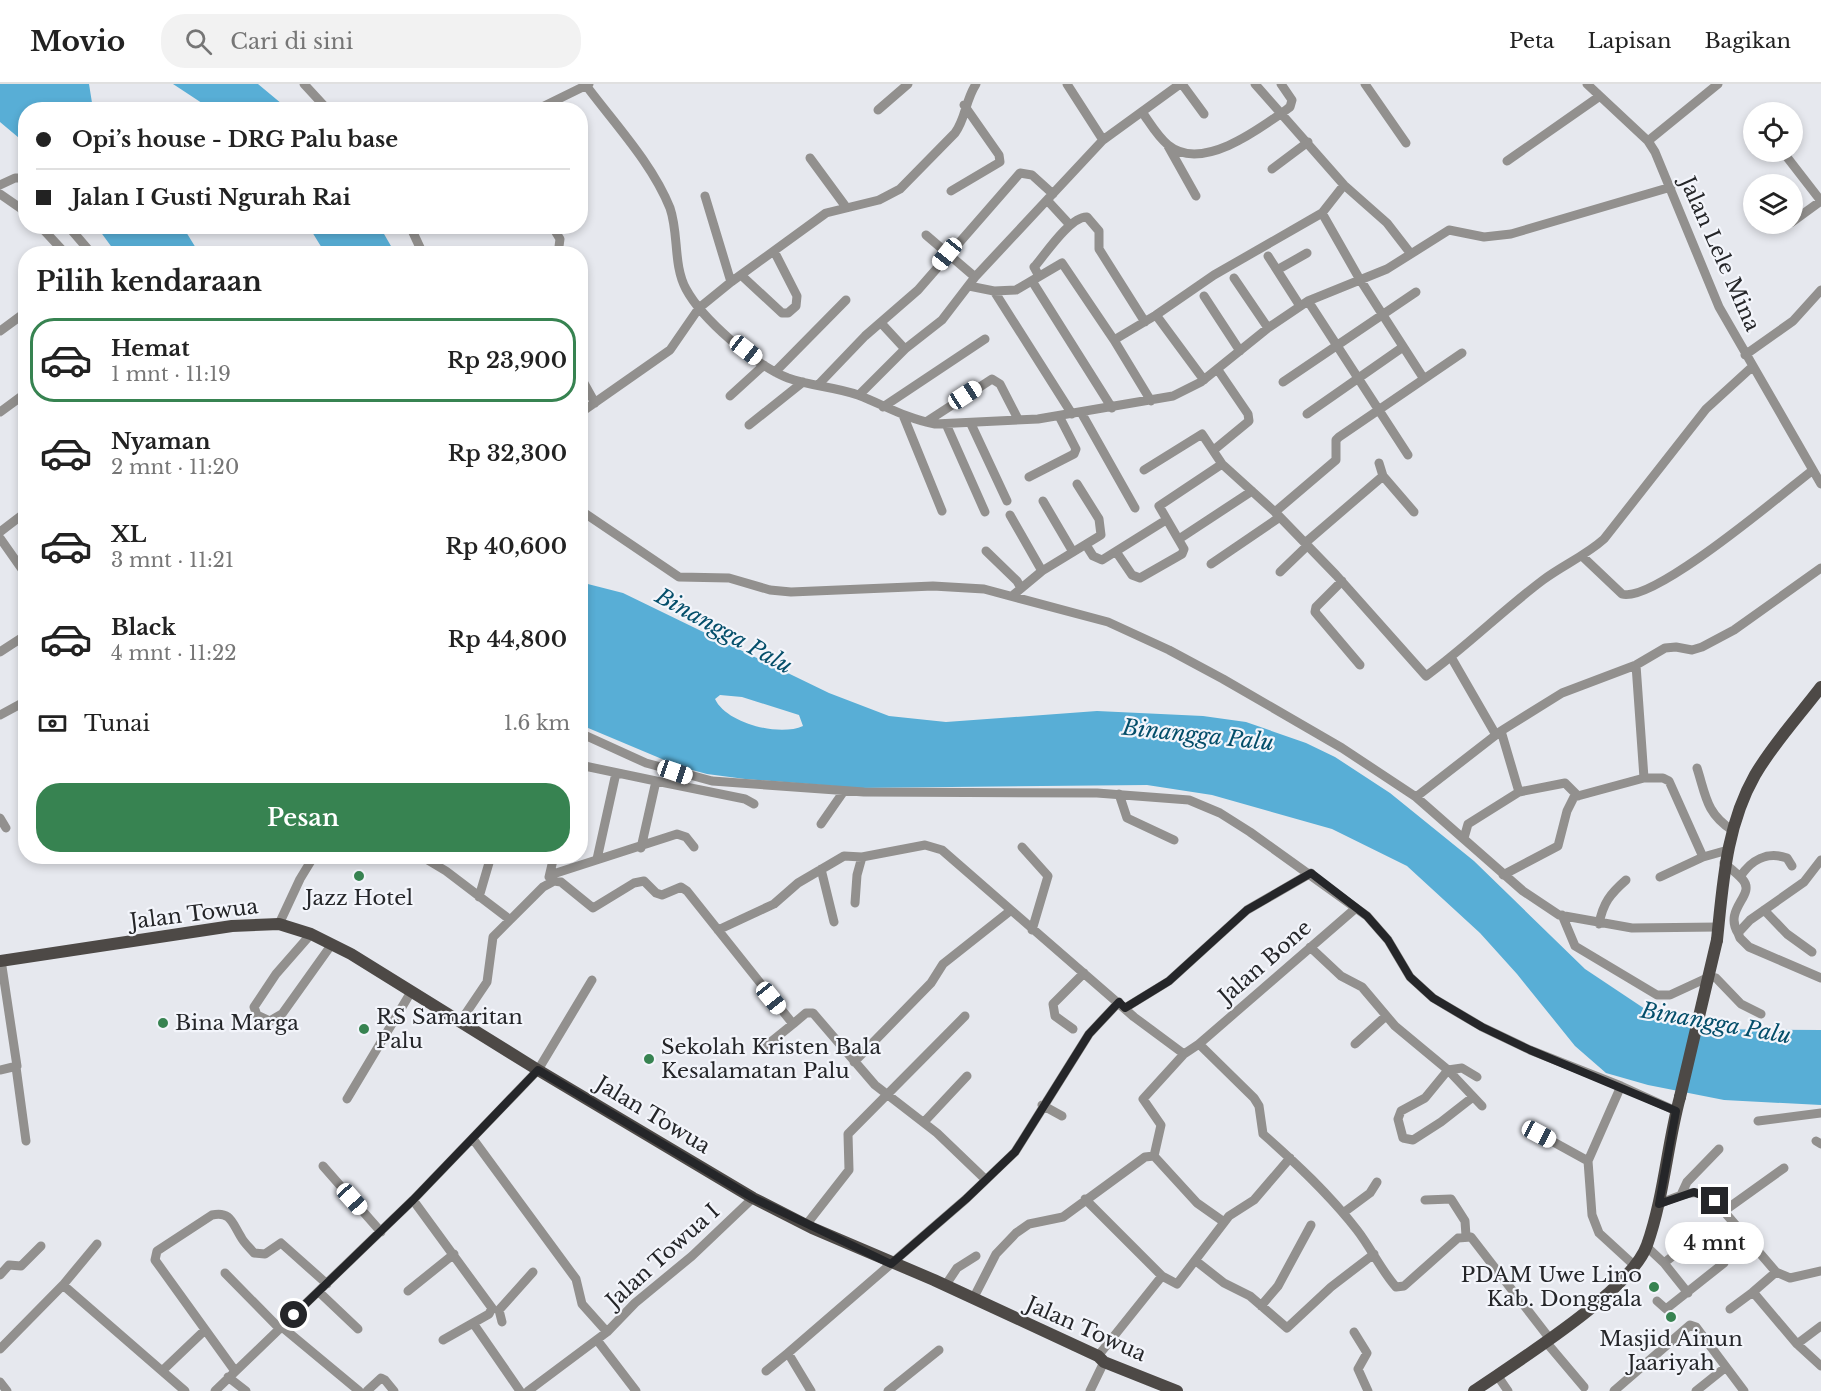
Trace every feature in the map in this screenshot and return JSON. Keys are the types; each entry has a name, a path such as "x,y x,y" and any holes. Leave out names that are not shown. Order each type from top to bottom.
{"main road":[{"path":"1474,1391 1602,1299 1635,1266 1647,1246 1659,1204 1676,1111 1717,940 1724,863 1732,830 1754,776 1821,687"},
{"name":"Jalan Towua","path":"1,960 232,926 279,924 310,934 332,944 753,1198 891,1264 945,1286 1101,1359 1177,1391"}],"street":[{"path":"304,84 321,102"},
{"path":"552,102 587,84 637,153 665,198 674,222 681,276 699,308 764,365 803,382 860,395 903,415 926,422 946,424 971,424 1082,414 1173,396 1204,380 1268,328 1304,303 1359,278 1387,269 1449,230 1484,237 1512,234 1671,187"},
{"path":"878,110 908,84"},
{"path":"588,406 670,350 699,308 818,218 846,207 879,200 900,189 955,133 962,122 964,105 976,84"},
{"path":"1066,84 1103,140"},
{"path":"860,395 905,349 942,320 975,277 1103,140 1181,84 1204,114"},
{"path":"1255,84 1344,185 1387,223 1411,254"},
{"path":"1168,146 1195,155 1211,153 1281,114 1292,103 1281,84"},
{"path":"1365,84 1406,143"},
{"name":"Jalan Lele Mina","path":"1587,84 1648,141 1671,187 1719,307 1752,367 1816,471 1821,484"},
{"path":"1648,141 1718,84"},
{"path":"1507,160 1600,96"},
{"path":"951,191 1000,162 999,155 964,105"},
{"path":"1142,111 1168,146 1196,196"},
{"path":"1272,169 1308,142"},
{"path":"810,158 846,207"},
{"path":"1791,162 1821,201 1803,214"},
{"path":"818,385 881,322 918,290 1020,173 1032,175 1070,225"},
{"path":"0,185 18,177"},
{"path":"1114,340 1156,315 1214,274 1322,213 1344,185"},
{"path":"0,194 18,206"},
{"path":"705,196 731,282"},
{"path":"1322,213 1359,278 1424,378"},
{"path":"1112,408 1036,279 1034,267 1070,225 1084,216 1099,231 1099,249 1145,322"},
{"path":"47,234 59,246"},
{"path":"75,234 85,246"},
{"path":"926,235 975,277"},
{"path":"741,275 782,313 788,314 796,306 797,296 774,251"},
{"path":"1277,270 1306,253"},
{"path":"1268,256 1336,346 1408,455"},
{"path":"969,286 994,291 1016,290 1062,262 1151,401"},
{"path":"1234,278 1268,328"},
{"path":"994,291 1072,414"},
{"path":"1745,355 1793,321 1821,291"},
{"path":"1283,382 1416,292"},
{"path":"1204,296 1240,351"},
{"path":"776,372 846,300"},
{"path":"1156,315 1204,380"},
{"path":"0,331 18,318"},
{"path":"881,322 905,349"},
{"path":"883,406 985,339"},
{"path":"1307,414 1403,347"},
{"path":"1211,564 1278,514 1336,460 1336,440 1462,353"},
{"path":"730,396 764,365"},
{"path":"1144,470 1199,434 1204,435 1215,449 1222,464 1278,514 1342,581 1425,676 1452,657 1542,580 1583,556 1613,529 1706,409 1752,367"},
{"path":"1215,449 1250,422 1248,414 1218,370"},
{"path":"926,422 992,379 1000,384 1018,419"},
{"path":"749,424 803,382"},
{"path":"588,390 594,400"},
{"path":"588,398 594,400"},
{"path":"0,412 18,399"},
{"path":"1082,414 1136,508"},
{"path":"903,415 942,511"},
{"path":"1029,477 1074,454 1076,449 1059,416"},
{"path":"946,424 985,512"},
{"path":"971,424 1007,501"},
{"path":"1379,463 1383,476 1414,512"},
{"path":"1117,553 1132,575 1140,578 1182,554 1184,549 1159,506 1222,464"},
{"path":"1583,556 1622,594 1629,596 1640,593 1692,564 1816,471"},
{"path":"1280,572 1306,544 1383,476"},
{"path":"1012,596 1042,571 1101,535 1099,519 1077,484"},
{"path":"1179,539 1252,491"},
{"path":"1043,501 1073,552"},
{"path":"588,515 679,577 729,578 770,590 791,592 952,586 984,589 1108,622 1169,650 1342,748 1416,797 1503,875 1532,898 1562,915 1599,924 1632,928 1718,927"},
{"path":"1010,515 1042,571"},
{"path":"0,532 18,518"},
{"path":"1086,545 1097,560 1117,553 1166,520"},
{"path":"0,538 18,564"},
{"path":"986,551 1017,581 1021,588"},
{"path":"1416,797 1498,733 1562,693 1636,665 1665,648 1692,650 1710,642 1734,630 1821,567"},
{"path":"1342,581 1316,607 1315,612 1360,665"},
{"path":"0,652 18,640"},
{"path":"1452,657 1498,733 1519,792"},
{"path":"1636,665 1644,778"},
{"path":"0,715 18,705"},
{"path":"588,737 646,763 690,777 745,784 844,791 1119,794 1189,800 1209,808 1311,873 1367,916 1388,940 1410,977 1433,998 1482,1027 1530,1050 1621,1086 1676,1111"},
{"path":"588,767 745,799 754,804"},
{"path":"1697,768 1710,810 1717,820 1732,830"},
{"path":"597,859 616,773"},
{"path":"1503,875 1558,846 1570,802 1578,796 1644,778 1664,778 1669,781 1703,857"},
{"path":"640,848 656,781"},
{"path":"1464,838 1468,824 1519,792 1565,783 1578,796"},
{"path":"821,824 844,791"},
{"path":"1119,794 1127,818 1174,840"},
{"path":"0,818 6,828"},
{"path":"588,862 640,848 679,834 686,837 694,847"},
{"path":"718,930 774,904 789,890 844,856 862,857 917,846 936,847 1032,930 1184,1054"},
{"path":"1022,847 1048,876 1032,930"},
{"path":"1660,877 1703,857 1728,850"},
{"path":"1740,877 1748,864 1770,855 1787,858 1792,866"},
{"path":"855,903 857,875 862,857"},
{"path":"1738,933 1764,910 1804,882 1821,860"},
{"path":"1724,863 1740,877 1746,890 1733,916 1740,938 1749,947 1821,978"},
{"path":"279,924 309,864"},
{"path":"432,864 508,919"},
{"path":"479,897 489,864"},
{"path":"543,887 550,875 552,864"},
{"path":"550,875 582,864"},
{"path":"821,869 834,922"},
{"path":"766,1371 986,1180 1023,1141 1042,1105 1089,1034 1122,1005 1169,981 1247,910 1311,873"},
{"path":"1599,924 1602,906 1610,894 1626,880"},
{"path":"460,1022 488,982 493,937 508,919 543,887 554,881 561,882 593,908 644,881 662,896 681,888 687,891 793,1024"},
{"name":"Jalan Bone","path":"1154,1156 1161,1121 1143,1099 1184,1054 1199,1044 1356,908"},
{"path":"1764,910 1787,934 1812,952"},
{"path":"854,1062 931,983 943,964 1010,911"},
{"path":"1562,915 1575,946 1657,995 1670,995 1708,977 1716,978 1741,1004 1761,1014"},
{"path":"310,934 254,1007 256,1016 270,1021 282,1014 332,944"},
{"path":"1310,947 1341,976 1362,987 1386,1016 1448,1070 1482,1106"},
{"path":"1,960 26,1141"},
{"path":"1073,1029 1055,1016 1053,1004 1084,973"},
{"path":"219,1390 231,1374 413,1200 538,1070 592,980"},
{"path":"347,1099 411,992"},
{"path":"762,1049 806,1013 813,1013 885,1095 924,1122 986,1180"},
{"path":"806,1225 849,1170 848,1134 965,1016"},
{"path":"1355,1044 1386,1016"},
{"path":"1199,1044 1254,1098 1259,1106 1263,1134 1290,1158 1343,1213 1394,1285 1398,1288 1404,1286 1458,1238 1466,1236 1475,1239 1584,1387"},
{"path":"0,1070 16,1067"},
{"path":"1473,1097 1413,1140 1403,1138 1398,1119 1401,1111 1425,1098 1448,1070 1462,1068 1477,1077"},
{"path":"924,1122 967,1076"},
{"path":"1621,1086 1588,1161 1594,1225 1635,1266"},
{"path":"1042,1105 1062,1116"},
{"path":"1758,1121 1821,1113"},
{"path":"1539,1134 1588,1161"},
{"path":"473,1139 576,1279 582,1304 607,1332"},
{"path":"1681,1195 1687,1182 1719,1149"},
{"path":"973,1299 996,1254 1016,1233 1029,1224 1058,1220 1140,1160 1154,1156 1197,1203 1224,1222"},
{"path":"1086,1199 1162,1276 1177,1284 1224,1222 1254,1200 1290,1158"},
{"path":"323,1166 381,1232"},
{"path":"1724,1211 1784,1168"},
{"path":"1343,1213 1370,1193 1377,1182"},
{"path":"1659,1204 1681,1195 1702,1193 1710,1197 1724,1211 1776,1272 1790,1278 1821,1271"},
{"name":"Jalan Towua I","path":"528,1391 607,1332 635,1303 692,1256 753,1198"},
{"path":"1425,1200 1451,1199 1465,1221 1466,1236"},
{"path":"413,1200 497,1315"},
{"path":"246,1391 231,1374 205,1330 154,1257 157,1251 212,1215 220,1213 232,1220 240,1236 254,1253 261,1255 278,1243 284,1244 327,1284"},
{"path":"1261,1306 1278,1286 1311,1225"},
{"path":"1657,1301 1666,1309 1724,1263 1725,1254 1709,1238 1683,1248 1664,1263"},
{"path":"0,1348 63,1285 97,1244"},
{"path":"0,1275 9,1265 21,1266 41,1246"},
{"path":"1647,1246 1688,1293"},
{"path":"408,1291 454,1254"},
{"path":"1196,1261 1224,1283 1250,1296 1288,1328 1331,1287 1374,1254"},
{"path":"945,1286 957,1268 976,1256"},
{"path":"443,1340 473,1323 497,1315 503,1303 533,1272"},
{"path":"1730,1309 1776,1272"},
{"path":"225,1273 281,1328 359,1391"},
{"path":"1090,1391 1101,1359 1162,1276"},
{"path":"63,1285 185,1391"},
{"path":"319,1292 358,1329"},
{"path":"1753,1292 1797,1344 1821,1366"},
{"path":"473,1323 520,1391"},
{"path":"1797,1344 1821,1326"},
{"path":"1614,1391 1686,1327 1696,1327 1740,1390"},
{"path":"162,1371 205,1330"},
{"path":"1354,1332 1368,1353 1358,1369 1368,1391"},
{"path":"597,1340 636,1391"},
{"path":"888,1391 939,1350"},
{"path":"788,1353 811,1391"},
{"path":"1696,1391 1725,1367"},
{"path":"1497,1375 1509,1391"},
{"path":"367,1391 381,1378 394,1391"},
{"path":"0,1382 7,1391"}],"water":[{"path":"0,84 89,84 92,102 18,102 18,137 0,122"},
{"path":"173,84 258,84 280,102 200,102"},
{"path":"102,234 187,234 195,246 111,246"},
{"path":"313,234 384,234 391,246 321,246"},
{"name":"Binangga Palu","path":"588,584 623,593 829,693 889,716 946,722 1097,711 1203,716 1246,722 1306,743 1335,757 1390,793 1474,861 1585,969 1651,1013 1673,1024 1698,1029 1821,1030 1821,1105 1724,1100 1648,1085 1606,1073 1575,1046 1517,974 1480,933 1407,866 1332,829 1212,795 1147,785 859,788 745,779 707,774 681,767 588,728","holes":["720,695 742,697 799,715 803,726 793,729 768,729 754,726 730,715 715,699"]}],"place":[{"name":"Jazz Hotel","path":"359,876"},
{"name":"Bina Marga","path":"163,1023"},
{"name":"RS Samaritan Palu","path":"364,1029"},
{"name":"Sekolah Kristen Bala Kesalamatan Palu","path":"649,1059"},
{"name":"PDAM Uwe Lino Kab. Donggala","path":"1654,1287"},
{"name":"Masjid Ainun Jaariyah","path":"1671,1317"}],"route":[{"path":"294,1315 413,1200 538,1070 753,1198 891,1264 966,1199 1015,1152 1034,1117 1071,1065 1089,1034 1119,1002 1125,1008 1169,981 1247,910 1262,899 1311,873 1367,916 1388,940 1410,977 1433,998 1482,1027 1530,1050 1621,1086 1676,1111 1659,1204 1694,1192 1702,1193 1715,1201"}]}
